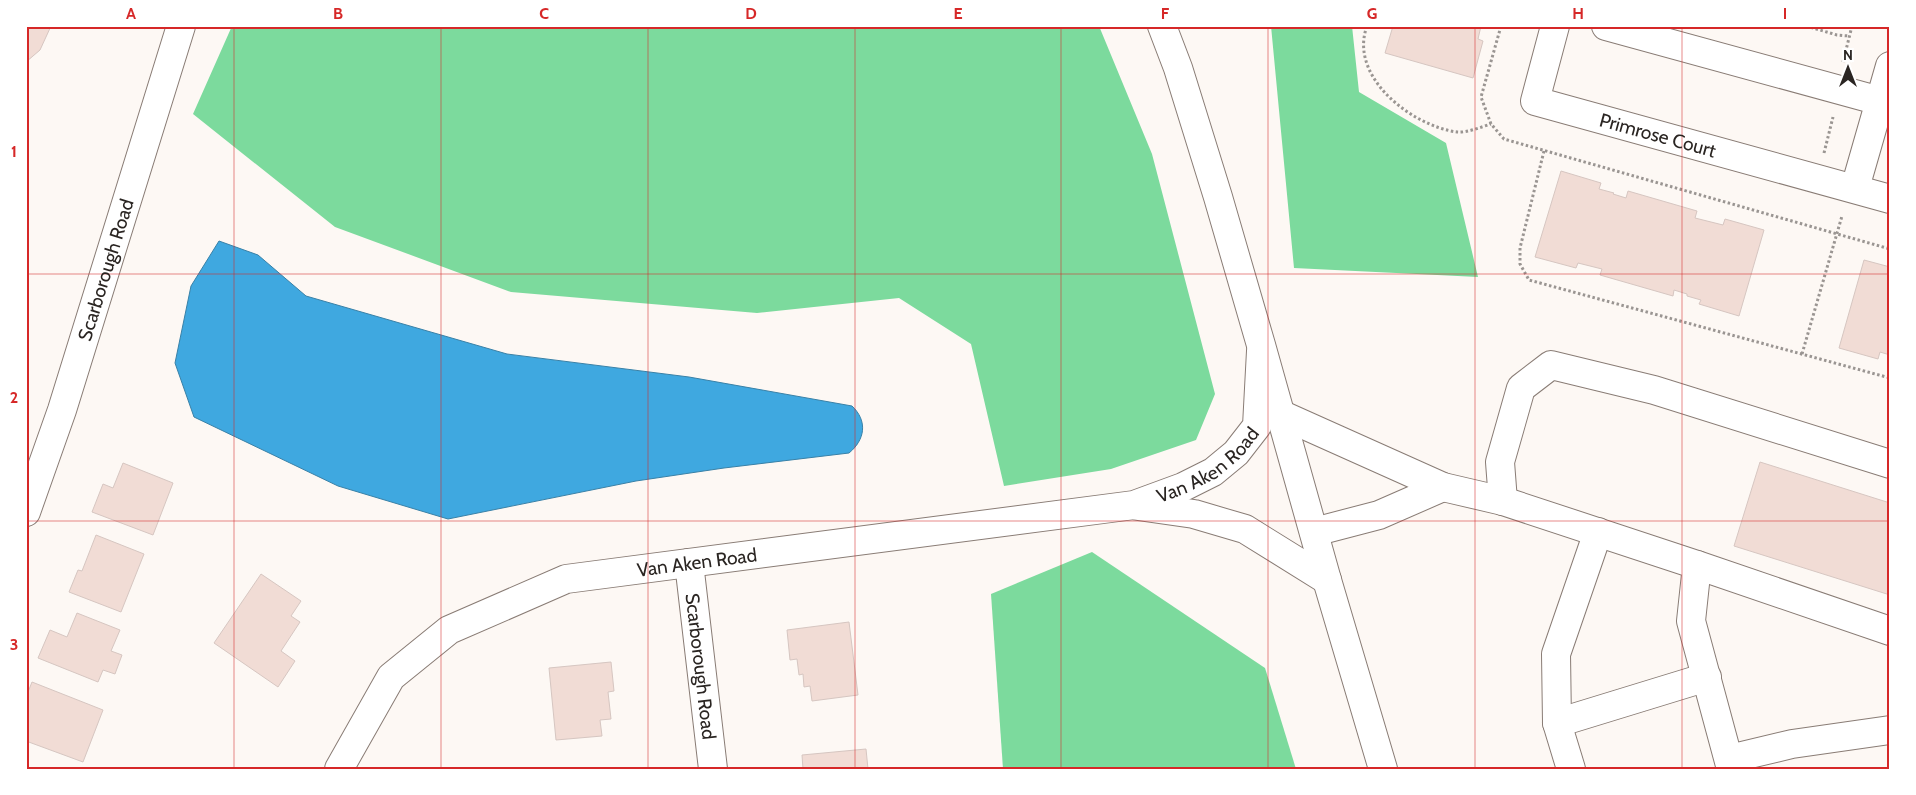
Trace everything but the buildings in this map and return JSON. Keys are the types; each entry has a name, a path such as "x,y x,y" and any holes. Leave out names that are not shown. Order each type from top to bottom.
{"main road":[{"name":"Scarborough Road","path":"26,512 62,410 181,26"},
{"path":"1162,26 1178,68 1262,345 1327,580 1383,769"},
{"name":"Primrose Court","path":"1555,26 1535,101 1890,198"},
{"path":"1606,26 1880,101"},
{"path":"1855,188 1890,66"},
{"name":"Van Aken Road","path":"339,769 391,677 448,630 566,580 1134,505 1183,487 1213,472 1236,452 1257,426 1262,345"},
{"path":"1503,502 1500,462 1521,388 1551,365 1654,390 1890,464"},
{"path":"1280,414 1443,487 1503,502 1598,532 1890,631"},
{"path":"1314,532 1379,515 1443,487"},
{"name":"Van Aken Road","path":"1134,505 1194,514 1245,529 1327,580"},
{"path":"1571,769 1557,723 1556,654 1598,532"},
{"name":"Scarborough Road","path":"690,563 713,769"},
{"path":"1697,565 1691,621 1730,764 1792,744 1890,730"},
{"path":"1557,723 1707,677"}],"path":[{"path":"1367,26 1364,35 1364,59 1373,80 1395,103 1425,122 1459,132 1491,124"},
{"path":"1500,26 1481,97 1491,124 1504,139 1890,249"},
{"path":"1806,26 1837,35 1849,36"},
{"path":"1842,68 1852,26"},
{"path":"1824,153 1833,114"},
{"path":"1544,151 1520,248 1520,264 1529,280 1890,378"},
{"path":"1802,354 1843,213"}],"green space":[{"path":"232,26 1099,26 1152,154 1215,394 1196,440 1111,469 1004,486 971,344 899,298 757,313 511,292 335,227 193,114"},
{"path":"1271,26 1352,26 1359,92 1446,143 1478,277 1294,268"},
{"path":"1092,552 1265,668 1296,769 1003,769 991,594"}],"water":[{"path":"219,241 258,255 306,296 507,354 689,377 852,406 861,418 861,436 849,453 636,481 448,519 338,486 194,417 175,363 191,286"}]}
